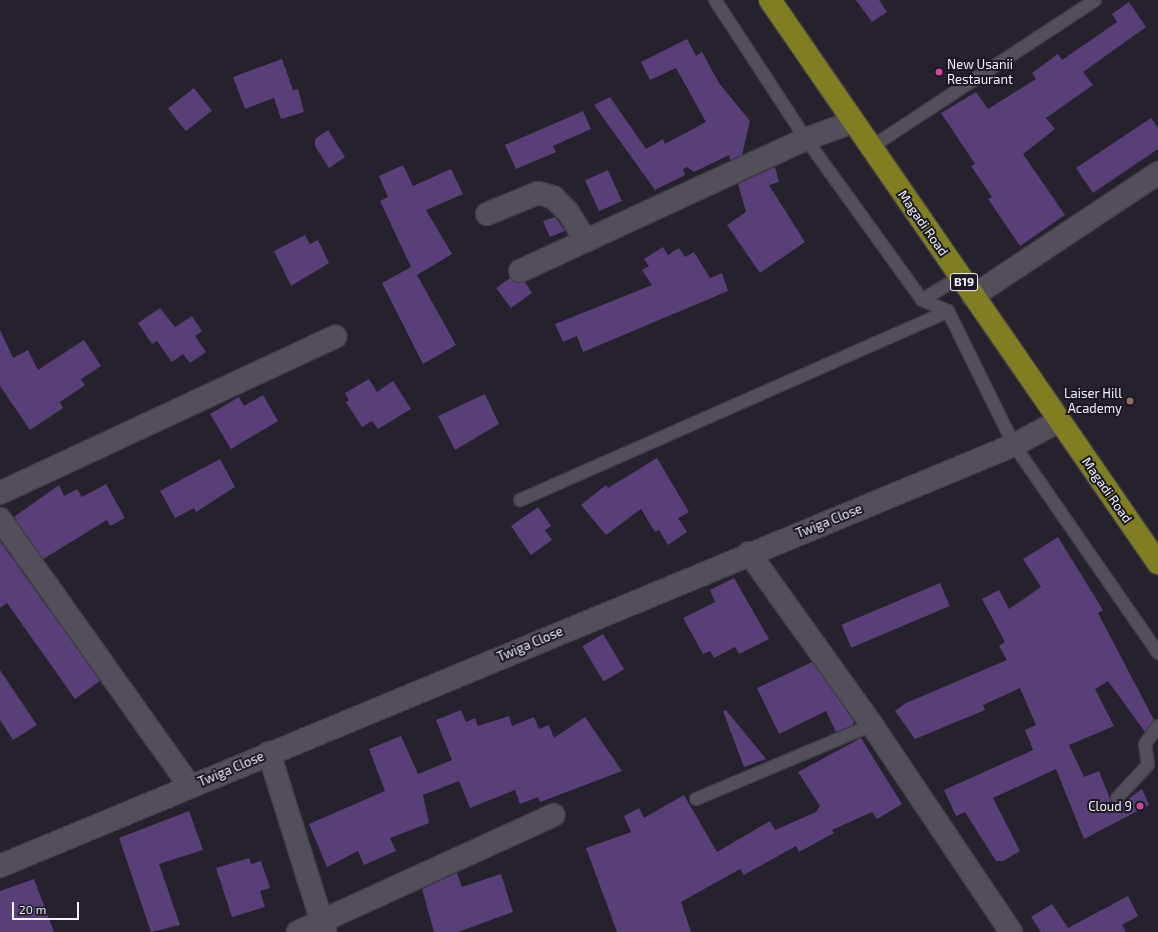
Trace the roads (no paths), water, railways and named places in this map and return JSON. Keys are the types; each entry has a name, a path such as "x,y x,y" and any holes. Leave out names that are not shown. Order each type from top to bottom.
{"highway":[{"name":"Magadi Road","path":"777,2 870,148 1158,564"}],"street":[{"path":"520,271 806,139 853,122"},
{"path":"973,296 1158,173"},
{"path":"487,214 538,193 553,197 568,212 586,241"},
{"path":"0,493 335,337"},
{"name":"Twiga Close","path":"0,866 269,752 1014,445 1059,421"},
{"path":"0,519 190,786"},
{"path":"749,554 872,725 1010,932"},
{"path":"269,752 324,928"},
{"path":"298,932 324,928 552,815"}],"lane":[{"path":"715,0 806,139 922,300 948,310 1014,445 1158,653"},
{"path":"870,148 1095,0"},
{"path":"922,300 960,277"},
{"path":"520,500 948,310"},
{"path":"696,799 872,725"},
{"path":"1117,798 1148,764 1145,744 1158,726"}],"place":[{"name":"New Usanii Restaurant","path":"939,72"},
{"name":"Laiser Hill Academy","path":"1130,401"},
{"name":"Cloud 9","path":"1140,806"}]}
